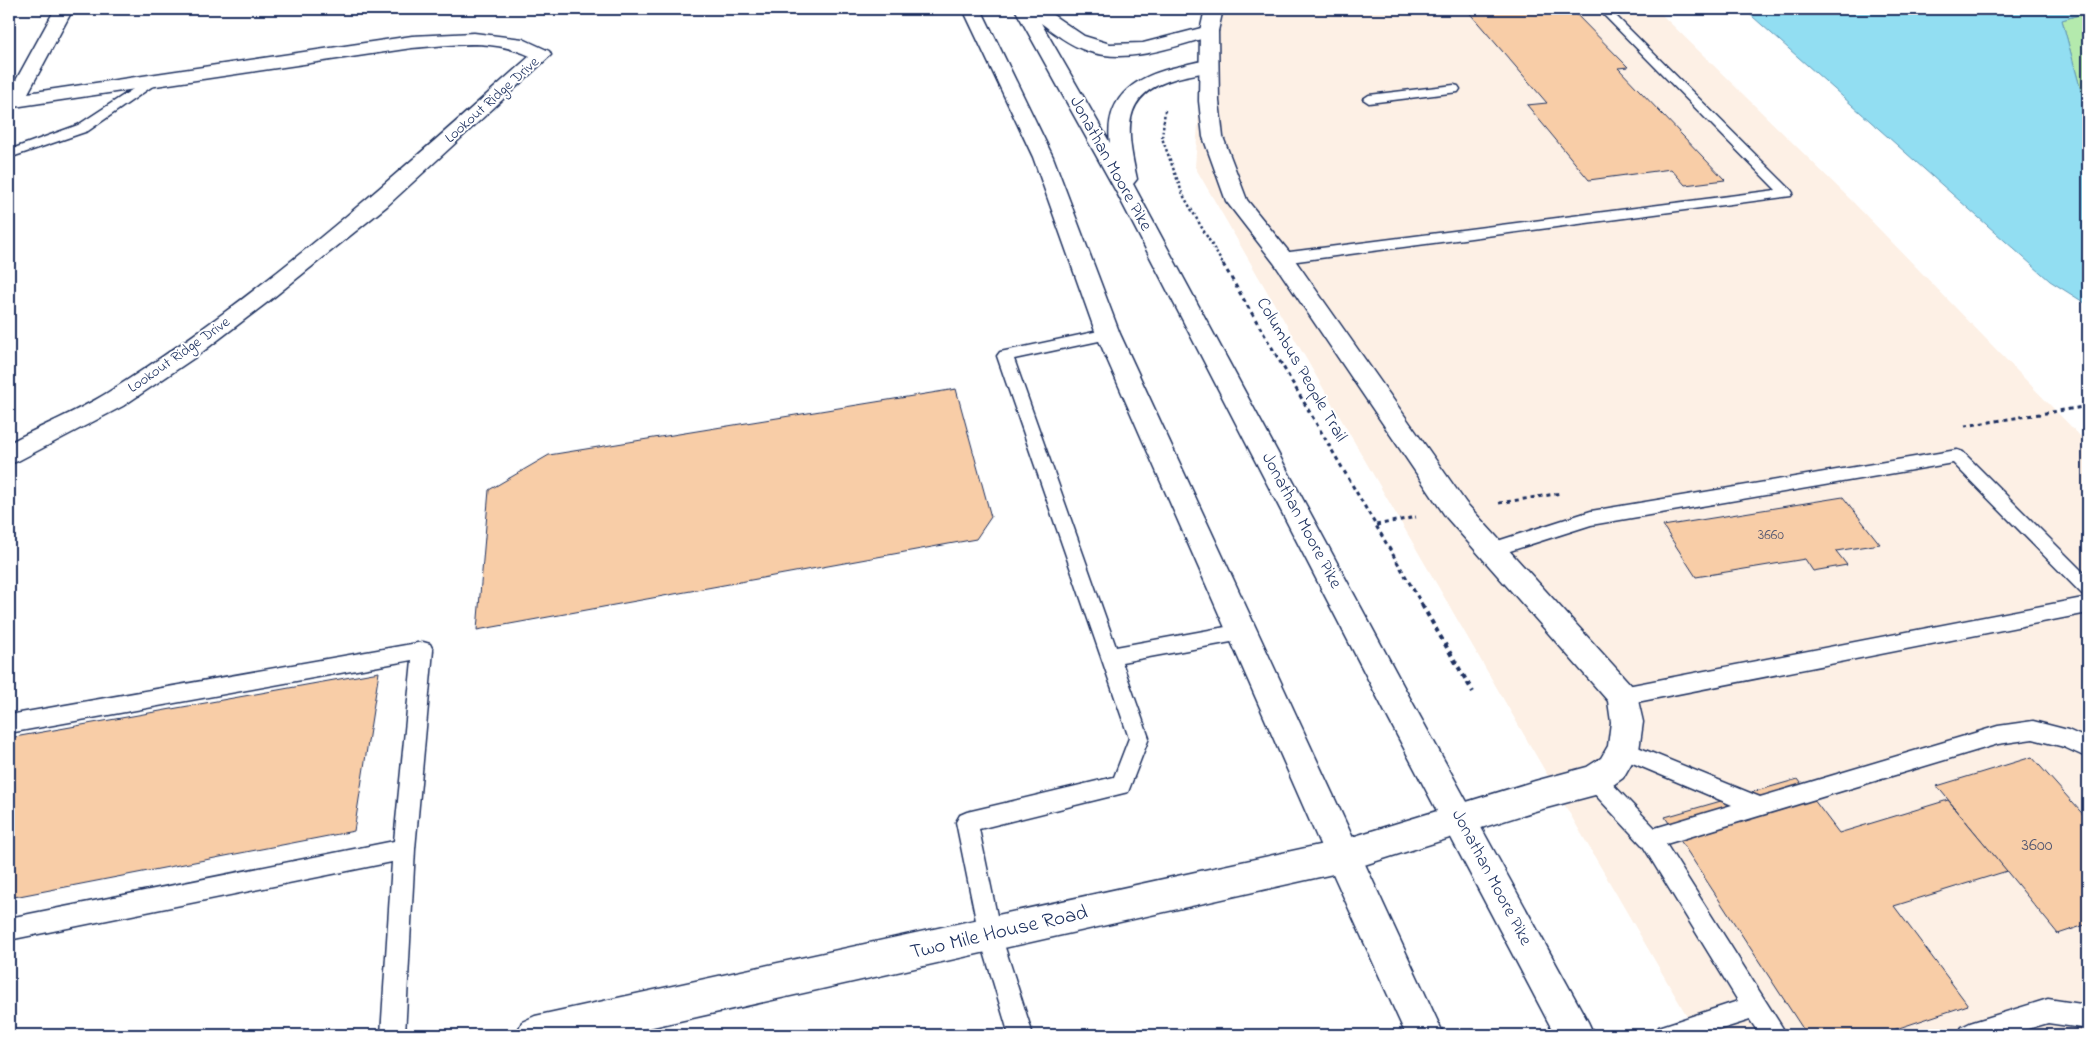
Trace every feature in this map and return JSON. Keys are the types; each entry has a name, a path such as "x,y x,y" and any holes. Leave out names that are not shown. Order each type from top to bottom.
{"main road":[{"name":"Lookout Ridge Drive","path":"9,454 114,400 188,350 261,296 379,201 542,54 516,42 474,38 421,41 14,101 64,9"},
{"path":"972,9 1043,157 1108,334 1342,856 1425,1035"},
{"name":"Jonathan Moore Pike","path":"1024,9 1129,195 1400,710 1575,1035"},
{"path":"1033,9 1078,40 1096,48 1118,51 1156,46 1210,31"},
{"path":"1214,9 1210,31 1209,66 1209,101 1213,137 1238,201 1282,258 1456,510 1622,696 1628,722 1623,750 1612,768 1595,780"},
{"path":"1129,195 1118,125 1127,100 1146,83 1163,74 1209,66"},
{"name":"Two Mile House Road","path":"543,1035 1342,856 1595,780"}],"lane":[{"path":"1282,258 1786,193 1603,9"},
{"path":"9,154 83,128 153,80"},
{"path":"1369,99 1454,89"},
{"path":"1021,1035 990,935 967,822 1121,785 1139,738 1006,356 1108,334"},
{"path":"1491,550 1591,518 1957,456 2088,589"},
{"path":"1622,696 2088,604"},
{"path":"1110,656 1242,632"},
{"path":"9,724 423,650 404,849 393,1035"},
{"path":"1651,839 1998,734 2033,730 2068,738 2088,749"},
{"path":"1623,750 1759,806"},
{"path":"1595,780 1651,839 1774,1035"},
{"path":"9,929 404,849"},
{"path":"1667,1035 1755,1007"},
{"path":"1970,1035 2048,1011 2088,1017"}],"path":[{"name":"Columbus People Trail","path":"1163,74 1167,88 1162,138 1183,195 1473,692"}],"shaded area":[{"path":"1206,9 1656,9 1850,199 2088,444 2088,1035 1698,1035 1195,167"}],"green space":[{"path":"2088,12 2088,117 2062,20"}],"water":[{"path":"1744,9 2088,9 2088,12 2062,20 2088,117 2088,305 2050,281"}],"building":[{"path":"1466,9 1571,9 1628,67 1618,68 1725,180 1685,185 1671,169 1589,180 1527,105 1547,103"},
{"path":"956,389 991,517 976,539 477,630 489,490 549,455"},
{"path":"1843,497 1880,544 1836,551 1847,565 1813,571 1805,559 1696,577 1663,526"},
{"path":"379,672 354,831 9,898 9,738"},
{"path":"2032,757 2088,820 2088,874 2083,875 2088,881 2088,924 2058,934 1937,786"},
{"path":"1798,779 1839,833 1948,800 2007,871 1894,906 1968,1005 1878,1035 1807,1035 1665,817"}]}
